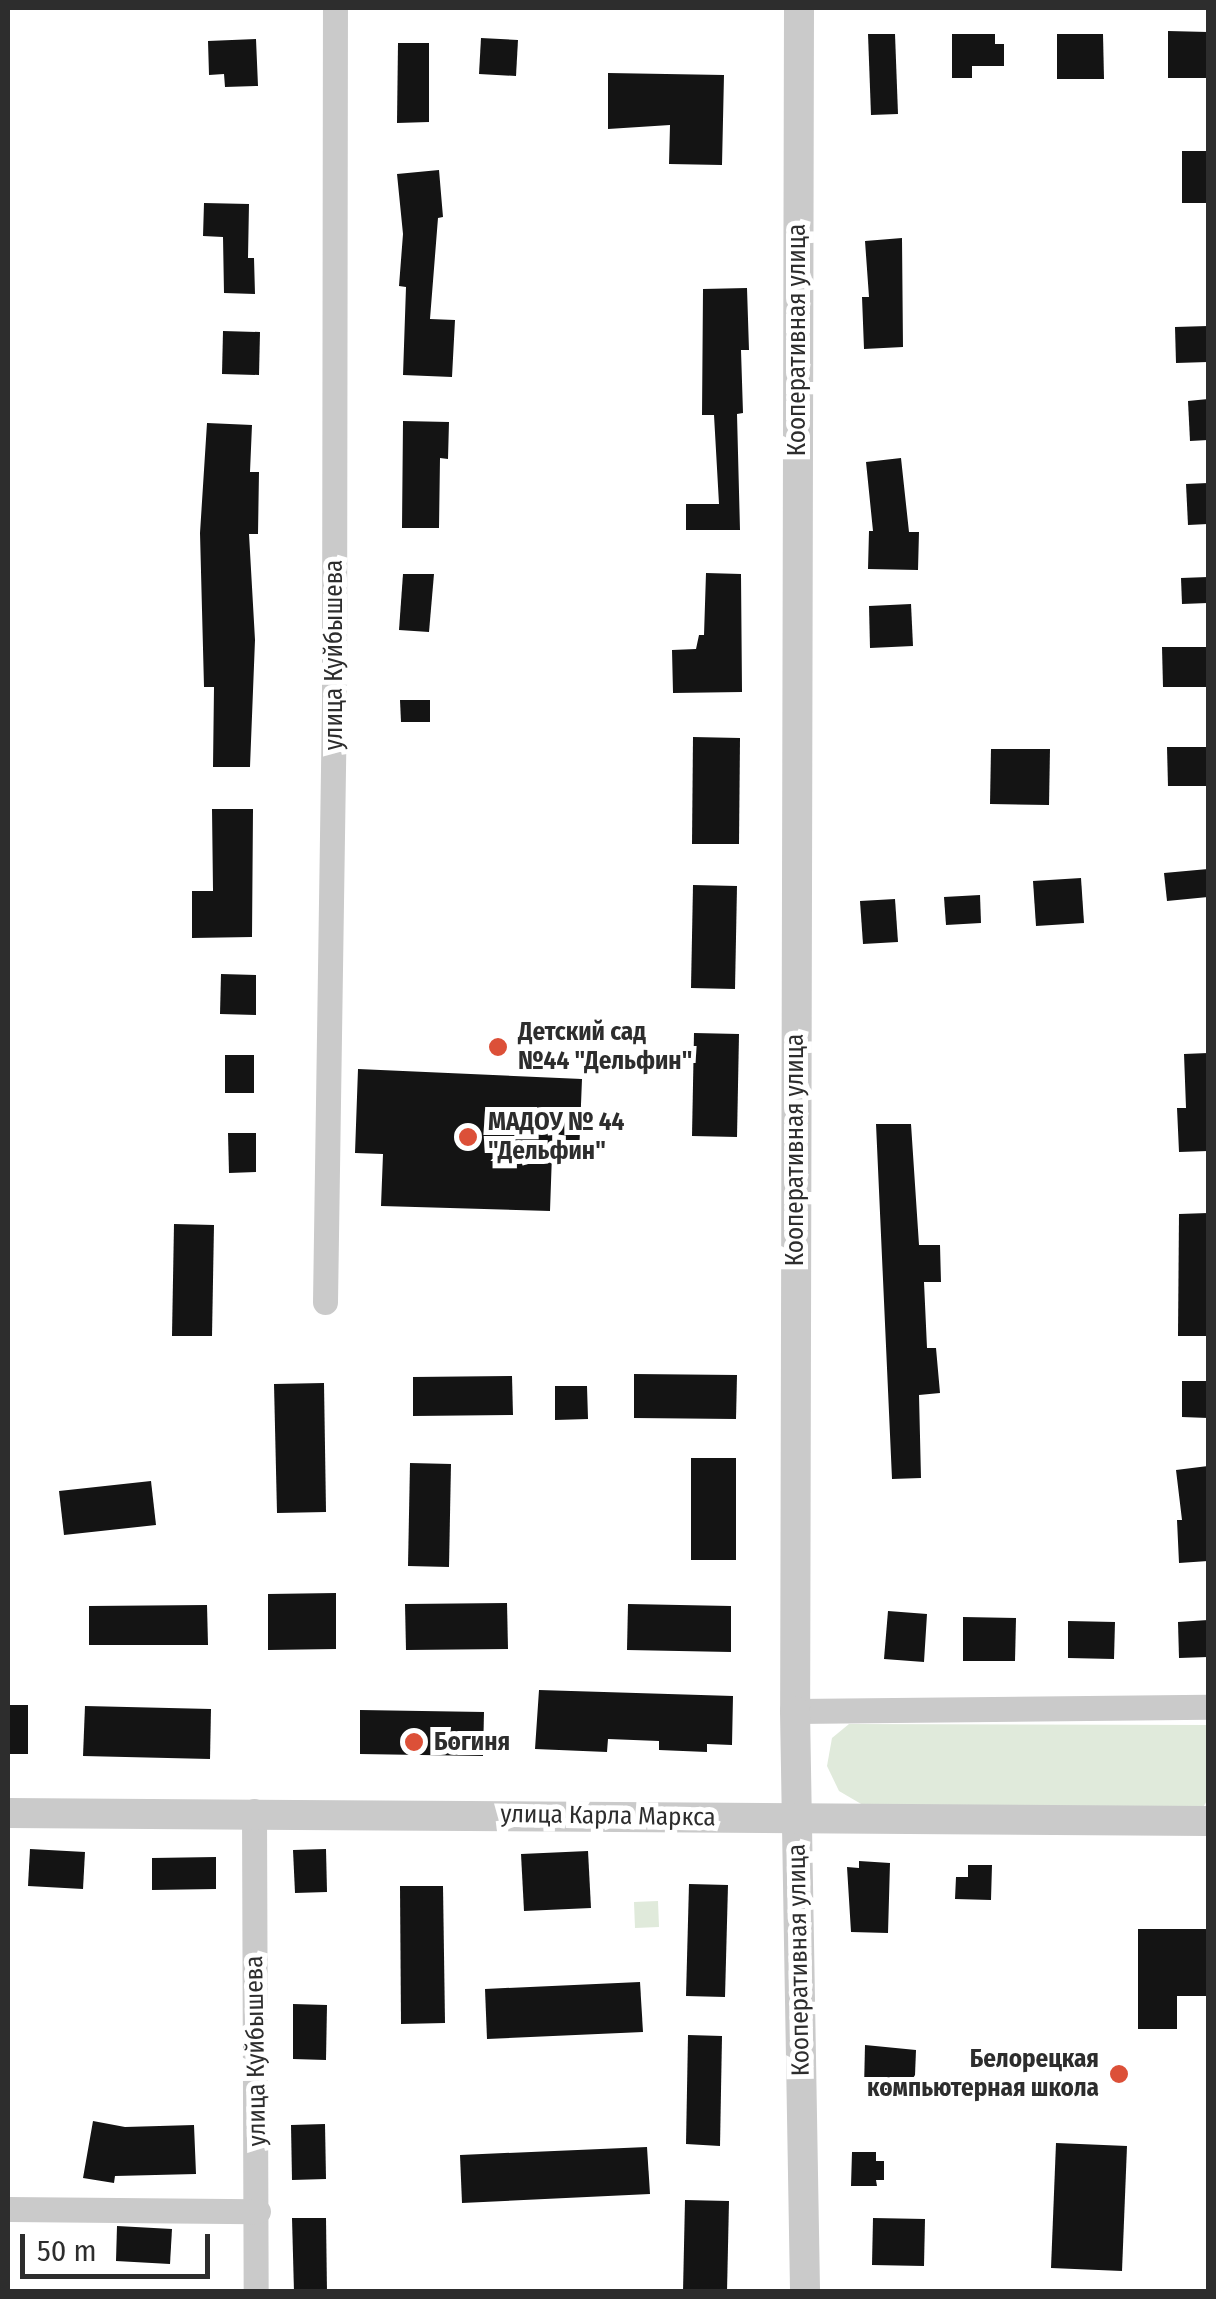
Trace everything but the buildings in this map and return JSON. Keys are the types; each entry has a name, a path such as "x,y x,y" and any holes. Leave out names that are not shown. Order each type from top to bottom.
{"street":[{"name":"улица Куйбышева","path":"325,1302 334,684 336,8"},
{"name":"Кооперативная улица","path":"798,8 795,1711 806,2292"},
{"path":"795,1711 1208,1707"},
{"name":"улица Куйбышева","path":"254,1811 256,2292"},
{"name":"улица Карла Маркса","path":"8,1812 1208,1821"},
{"path":"8,2209 258,2211"}],"green space":[{"path":"849,1724 1208,1725 1208,1799 1202,1809 868,1808 839,1791 827,1766 832,1738"},
{"path":"658,1901 659,1927 635,1928 634,1902"}],"place":[{"name":"Детский сад №44 \"Дельфин\"","path":"498,1047"},
{"name":"МАДОУ № 44 \"Дельфин\"","path":"468,1137"},
{"name":"Богиня","path":"414,1742"},
{"name":"Белорецкая компьютерная школа","path":"1119,2074"}]}
